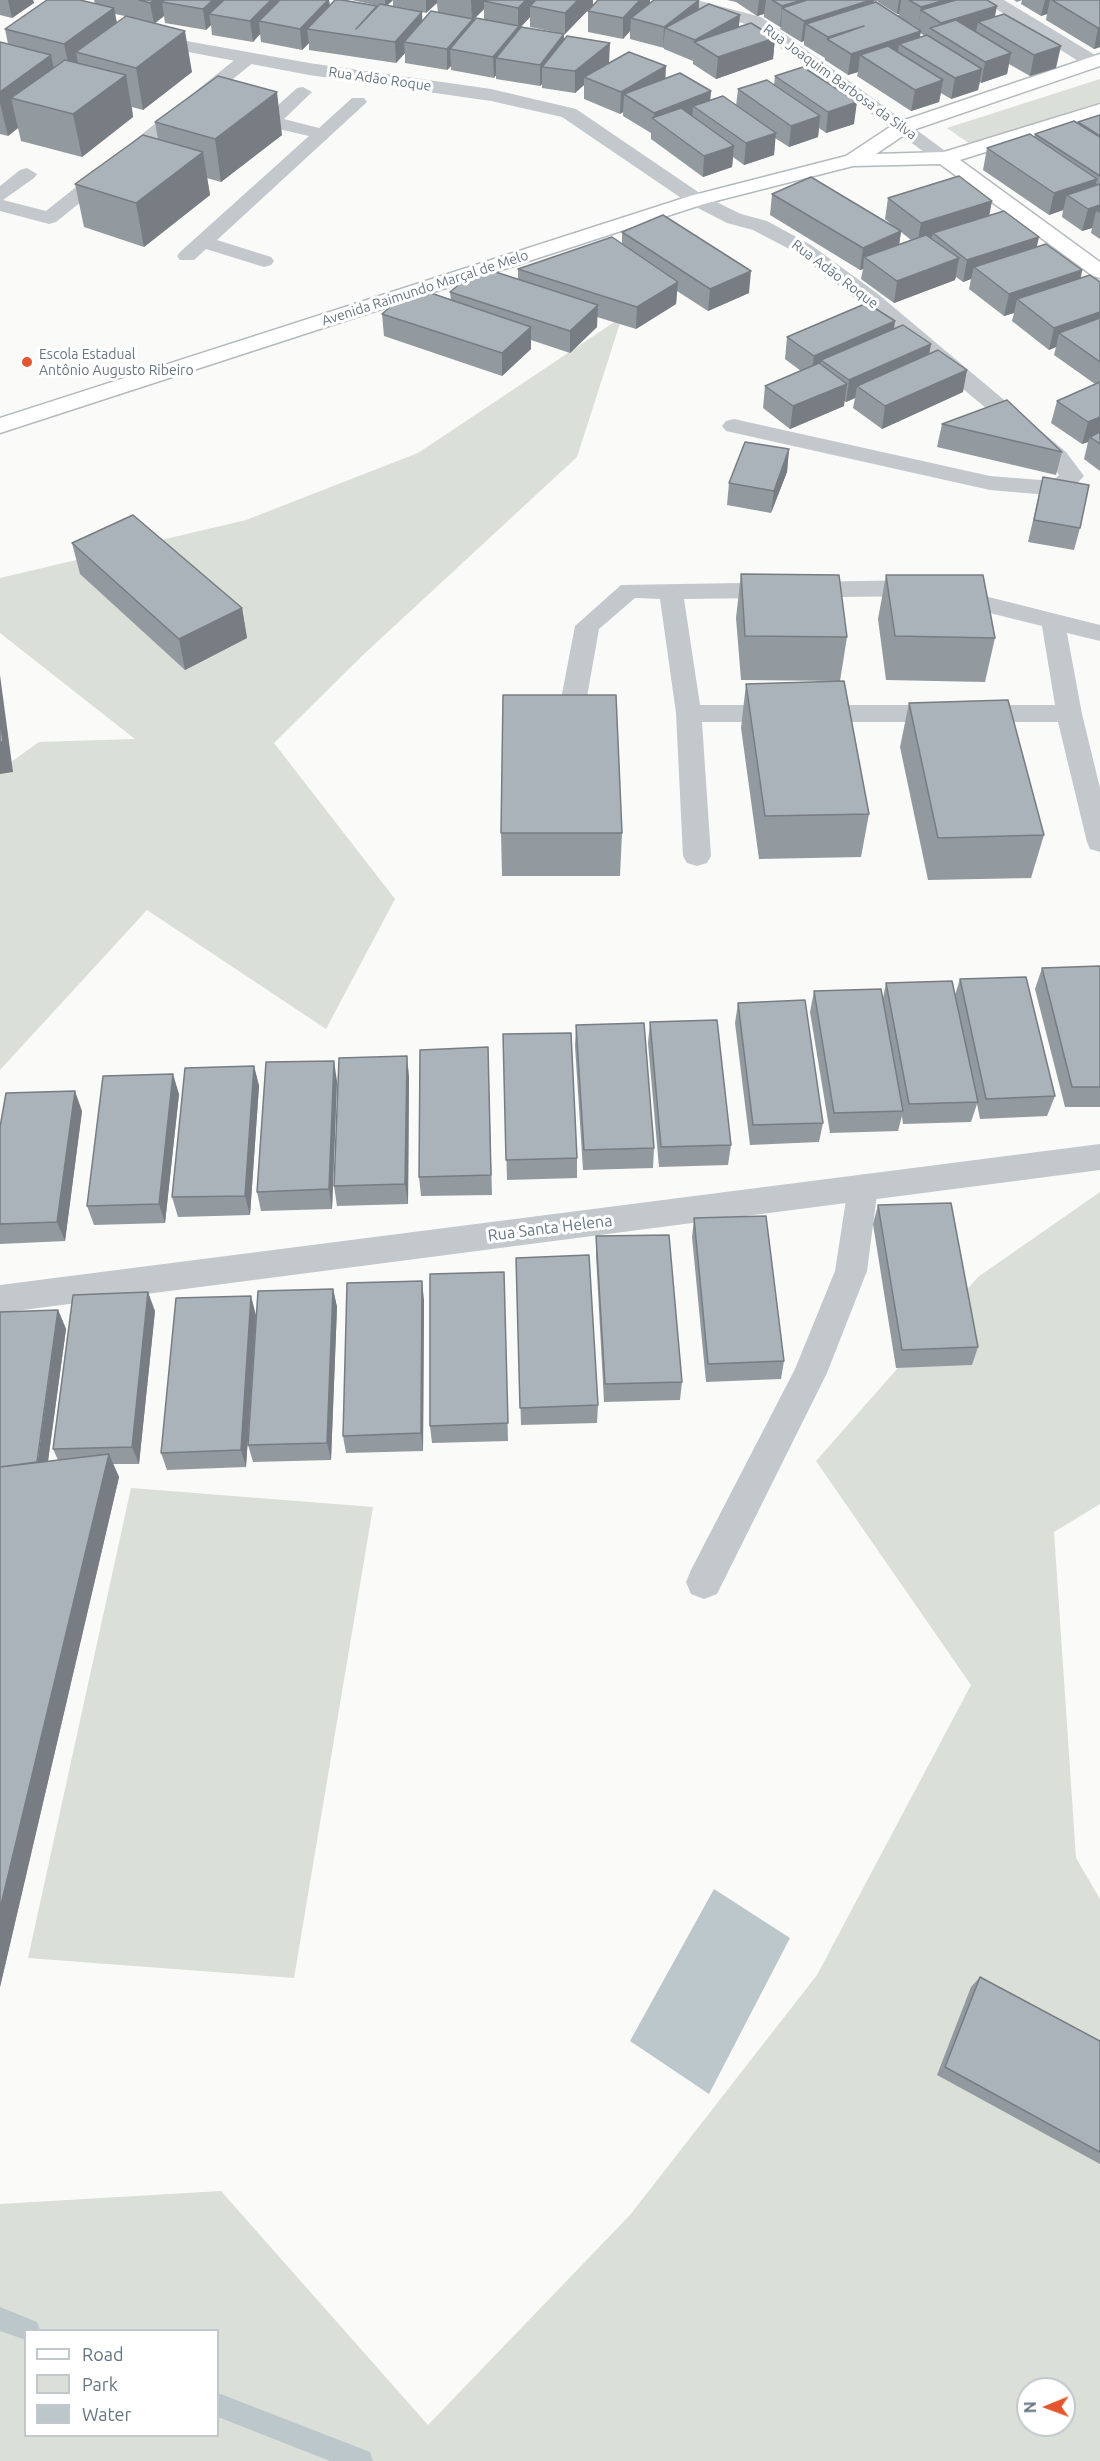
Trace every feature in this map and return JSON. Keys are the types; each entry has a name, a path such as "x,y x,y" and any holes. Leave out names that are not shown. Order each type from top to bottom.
{"street":[{"name":"Rua Joaquim Barbosa da Silva","path":"661,0 700,6 756,21 945,158"},
{"path":"991,0 1097,61"},
{"name":"Rua Adão Roque","path":"125,35 248,58 491,95 569,113 697,200 734,219 760,225 804,249 870,298 1058,457 1072,476 1059,489 990,483 734,426"},
{"name":"Avenida Raimundo Marçal de Melo","path":"853,160 903,127 1097,61"},
{"name":"Avenida Raimundo Marçal de Melo","path":"0,426 697,200 853,160 945,158 1100,110"},
{"path":"945,158 1100,272"},
{"name":"Rua Santa Helena","path":"0,1299 1100,1157"}],"lane":[{"path":"0,205 49,218 248,58"},
{"path":"270,122 303,92"},
{"path":"187,256 358,102"},
{"path":"193,103 322,134"},
{"path":"0,195 27,174"},
{"path":"203,242 264,261"},
{"path":"569,725 586,626 629,590 671,592 921,588 1100,633"},
{"path":"671,592 689,713 697,856"},
{"path":"1053,620 1069,714 1100,842"},
{"path":"689,713 1069,714"},
{"path":"704,1582 810,1372 851,1271 863,1187"}],"green space":[{"path":"1100,79 1100,102 970,144 947,128"},
{"path":"622,317 577,457 363,655 274,743 395,899 326,1029 147,910 0,1070 0,770 39,742 135,739 0,633 0,578 246,520 418,453"},
{"path":"1100,1192 1100,1504 1054,1532 1076,1858 1100,1899 1100,2461 0,2461 0,2204 221,2191 428,2425 630,2215 817,1975 971,1685 816,1461 978,1277"},
{"path":"131,1488 373,1507 294,1978 28,1958"}],"water":[{"path":"714,1889 790,1938 709,2094 630,2041"}],"building":[{"path":"47,0 80,0 114,8 64,44 5,29"},
{"path":"139,0 155,0 150,3"},
{"path":"165,0 213,0 203,9 162,2"},
{"path":"224,0 271,0 250,21 209,14"},
{"path":"280,0 328,0 300,29 259,21"},
{"path":"335,0 377,6 356,29 380,4 422,12 395,42 307,29"},
{"path":"485,0 526,0 518,8"},
{"path":"536,0 578,0 565,13 530,6"},
{"path":"598,0 640,0 623,18 588,11"},
{"path":"654,0 699,0 664,27 631,18"},
{"path":"772,0 802,0 782,6"},
{"path":"807,0 871,0 804,21 782,8"},
{"path":"909,0 945,0 921,7"},
{"path":"956,0 987,0 997,6 941,23 921,10"},
{"path":"1052,0 1100,0 1100,28 1098,28"},
{"path":"876,2 921,31 851,54 827,39 864,26 828,37 806,24"},
{"path":"709,4 740,15 695,40 665,28"},
{"path":"431,11 473,19 447,49 404,42"},
{"path":"1004,14 1061,46 1034,55 978,22"},
{"path":"126,16 185,31 136,68 76,52"},
{"path":"476,18 519,26 493,57 450,49"},
{"path":"956,20 1011,53 985,62 930,28"},
{"path":"751,23 775,38 718,57 694,42"},
{"path":"521,27 564,34 540,65 496,58"},
{"path":"927,35 982,69 955,78 899,44"},
{"path":"567,36 610,43 575,71 542,67"},
{"path":"0,42 51,55 0,92"},
{"path":"888,46 943,80 915,90 860,55"},
{"path":"629,52 666,66 621,92 584,77"},
{"path":"65,60 126,75 73,114 11,98"},
{"path":"803,67 857,102 828,112 775,76"},
{"path":"680,73 711,91 654,113 624,94"},
{"path":"218,76 277,92 215,139 155,122"},
{"path":"767,80 820,116 791,126 738,89"},
{"path":"723,96 776,133 746,143 693,106"},
{"path":"681,108 734,146 704,156 652,118"},
{"path":"1100,115 1100,136 1078,122"},
{"path":"1074,121 1100,137 1100,176 1035,134"},
{"path":"1030,134 1097,179 1054,193 987,148"},
{"path":"143,135 203,152 136,203 75,184"},
{"path":"959,176 992,201 921,223 888,198"},
{"path":"811,177 901,231 863,248 772,194"},
{"path":"1100,184 1100,205 1088,209 1067,195"},
{"path":"1004,211 1039,237 967,260 933,233"},
{"path":"663,215 751,271 710,289 622,232"},
{"path":"926,235 959,258 897,281 864,257"},
{"path":"612,237 678,282 637,307 518,269"},
{"path":"1046,244 1082,270 1009,294 974,267"},
{"path":"480,267 598,305 570,331 450,292"},
{"path":"1090,275 1100,282 1100,312 1054,328 1017,299"},
{"path":"413,287 531,327 502,353 382,314"},
{"path":"867,303 895,321 814,356 787,337"},
{"path":"1100,318 1100,362 1059,333"},
{"path":"903,325 931,344 849,380 821,360"},
{"path":"938,350 967,370 885,406 857,386"},
{"path":"819,363 847,384 793,406 765,386"},
{"path":"1100,382 1100,417 1088,422 1057,401"},
{"path":"1007,400 1062,452 942,424"},
{"path":"1100,432 1100,444 1090,437"},
{"path":"745,442 789,449 774,491 729,483"},
{"path":"1043,477 1089,485 1080,528 1034,520"},
{"path":"133,515 242,608 179,639 72,543"},
{"path":"741,574 839,575 847,637 745,636"},
{"path":"886,575 983,575 995,638 895,636"},
{"path":"844,681 869,814 765,816 746,684"},
{"path":"503,695 616,695 622,833 501,833"},
{"path":"1008,700 1044,835 938,838 909,703"},
{"path":"0,716 3,742 0,742"},
{"path":"1100,966 1100,1087 1072,1087 1042,968"},
{"path":"1026,977 1055,1096 986,1099 960,979"},
{"path":"952,981 978,1102 909,1104 886,983"},
{"path":"881,989 903,1111 834,1113 814,991"},
{"path":"805,1000 823,1123 753,1125 738,1003"},
{"path":"717,1020 731,1145 661,1147 650,1022"},
{"path":"644,1023 654,1148 584,1150 576,1025"},
{"path":"571,1033 577,1158 506,1160 503,1034"},
{"path":"488,1047 491,1175 419,1177 420,1050"},
{"path":"407,1056 405,1184 334,1186 339,1058"},
{"path":"334,1061 329,1189 257,1192 266,1062"},
{"path":"254,1066 245,1196 172,1197 185,1068"},
{"path":"173,1074 159,1204 87,1206 103,1076"},
{"path":"75,1091 57,1222 0,1224 0,1127 6,1093"},
{"path":"951,1203 978,1347 902,1350 878,1205"},
{"path":"766,1216 784,1361 708,1364 694,1218"},
{"path":"669,1235 682,1382 605,1384 596,1236"},
{"path":"589,1255 598,1405 520,1408 516,1258"},
{"path":"504,1272 508,1423 430,1426 430,1274"},
{"path":"422,1281 421,1433 343,1436 347,1283"},
{"path":"333,1289 327,1443 248,1445 258,1291"},
{"path":"148,1292 132,1447 53,1449 73,1295"},
{"path":"251,1296 241,1450 161,1453 176,1298"},
{"path":"58,1310 37,1462 0,1467 0,1312"},
{"path":"109,1454 0,1909 0,1467"},
{"path":"980,1977 1100,2041 1100,2152 945,2067"}],"waterway":[{"path":"0,2319 26,2329"},
{"path":"219,2405 361,2461"}],"place":[{"name":"Escola Estadual Antônio Augusto Ribeiro","path":"27,362"}]}
